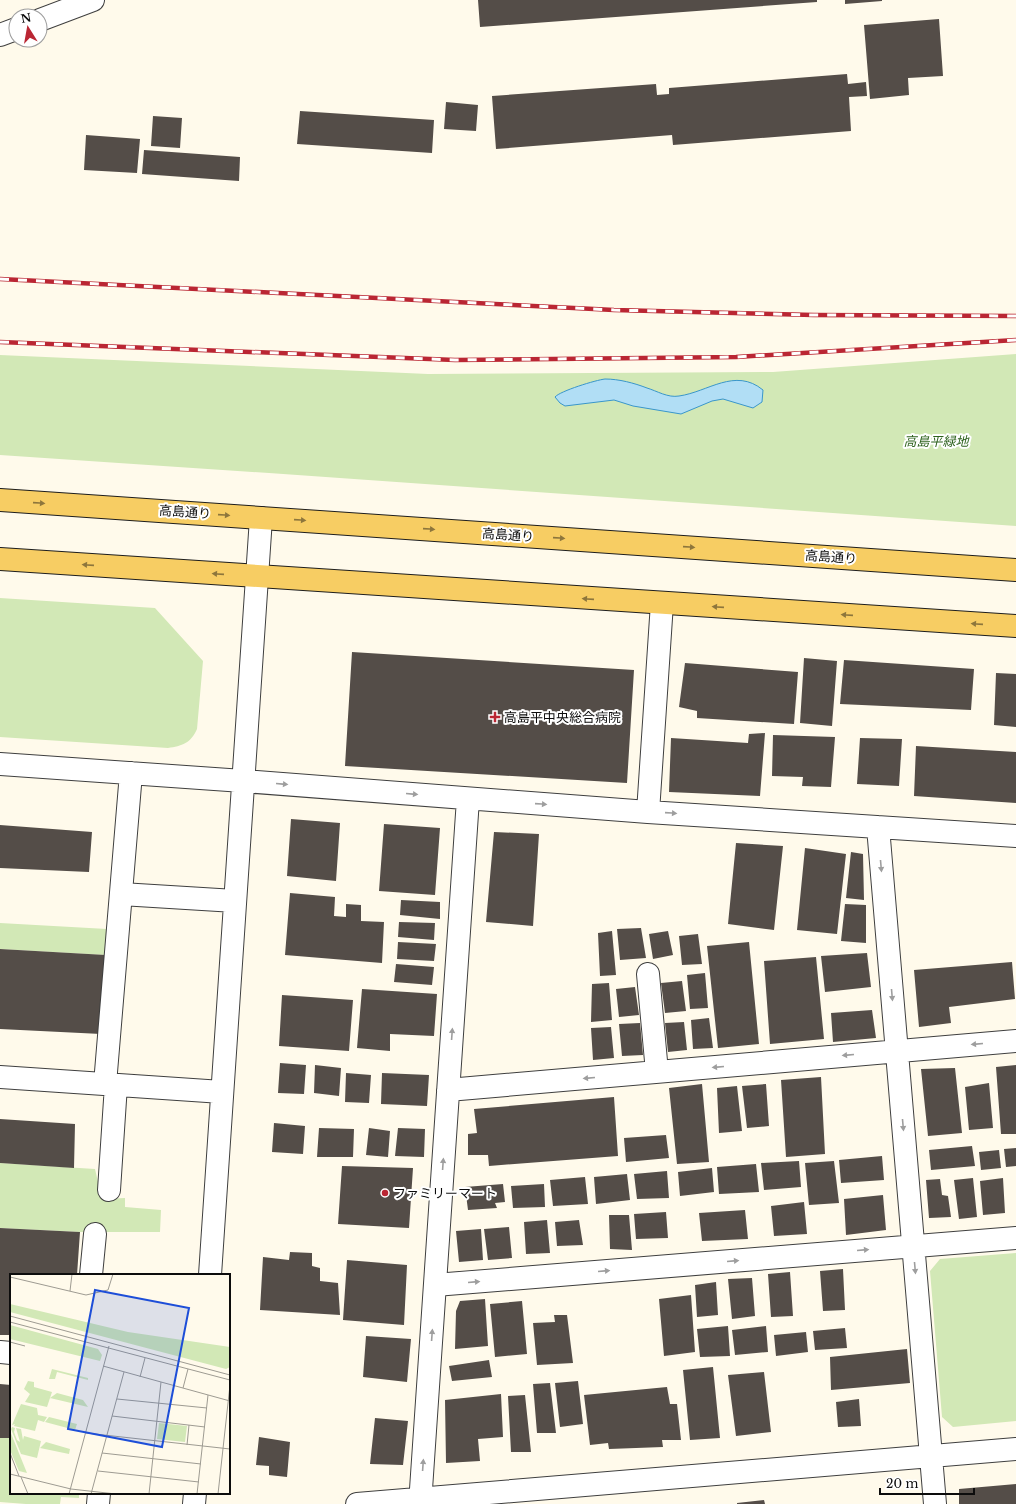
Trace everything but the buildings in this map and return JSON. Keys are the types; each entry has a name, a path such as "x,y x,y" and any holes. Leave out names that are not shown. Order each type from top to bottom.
{"main road":[{"name":"高島通り","path":"0,500 1016,570"},
{"path":"0,559 1016,626"}],"street":[{"path":"48,17 94,0"},
{"path":"210,1274 261,518"},
{"path":"648,812 662,603"},
{"path":"0,764 648,812 1016,836"},
{"path":"109,1190 110,1084 121,894 131,773"},
{"path":"420,1501 468,799"},
{"path":"878,827 936,1504"},
{"path":"121,894 235,901"},
{"path":"648,974 657,1072"},
{"path":"448,1090 1016,1041"},
{"path":"0,1077 222,1092"},
{"path":"91,1274 95,1234"},
{"path":"435,1285 1016,1238"},
{"path":"0,1352 10,1353"},
{"path":"357,1504 420,1501 1016,1449"},
{"path":"98,1504 99,1494"},
{"path":"194,1504 195,1494"}],"green space":[{"name":"高島平緑地","path":"1016,354 1016,526 0,455 0,355 428,374 773,372"},
{"path":"0,598 155,608 203,661 197,729 195,734 186,743 168,748 0,737"},
{"path":"0,923 107,929 106,955 0,949"},
{"path":"0,1163 95,1169 102,1199 125,1198 125,1207 161,1210 160,1232 80,1232 0,1228"},
{"path":"1016,1253 1016,1421 953,1427 942,1417 930,1271 940,1259"},
{"path":"0,1438 10,1438 10,1494 79,1494 79,1498 61,1497 60,1504 0,1502"}],"water":[{"path":"605,379 626,382 667,395 675,396 690,394 721,383 742,381 753,383 763,390 762,402 753,408 723,399 712,401 681,414 633,406 614,400 565,406 555,397 571,389"}],"railway":[{"path":"0,279 614,310 814,315 1016,316"},
{"path":"0,342 455,360 736,357 1016,340"}],"place":[{"name":"高島平中央総合病院","path":"495,717"},
{"name":"ファミリーマート","path":"385,1193"}]}
